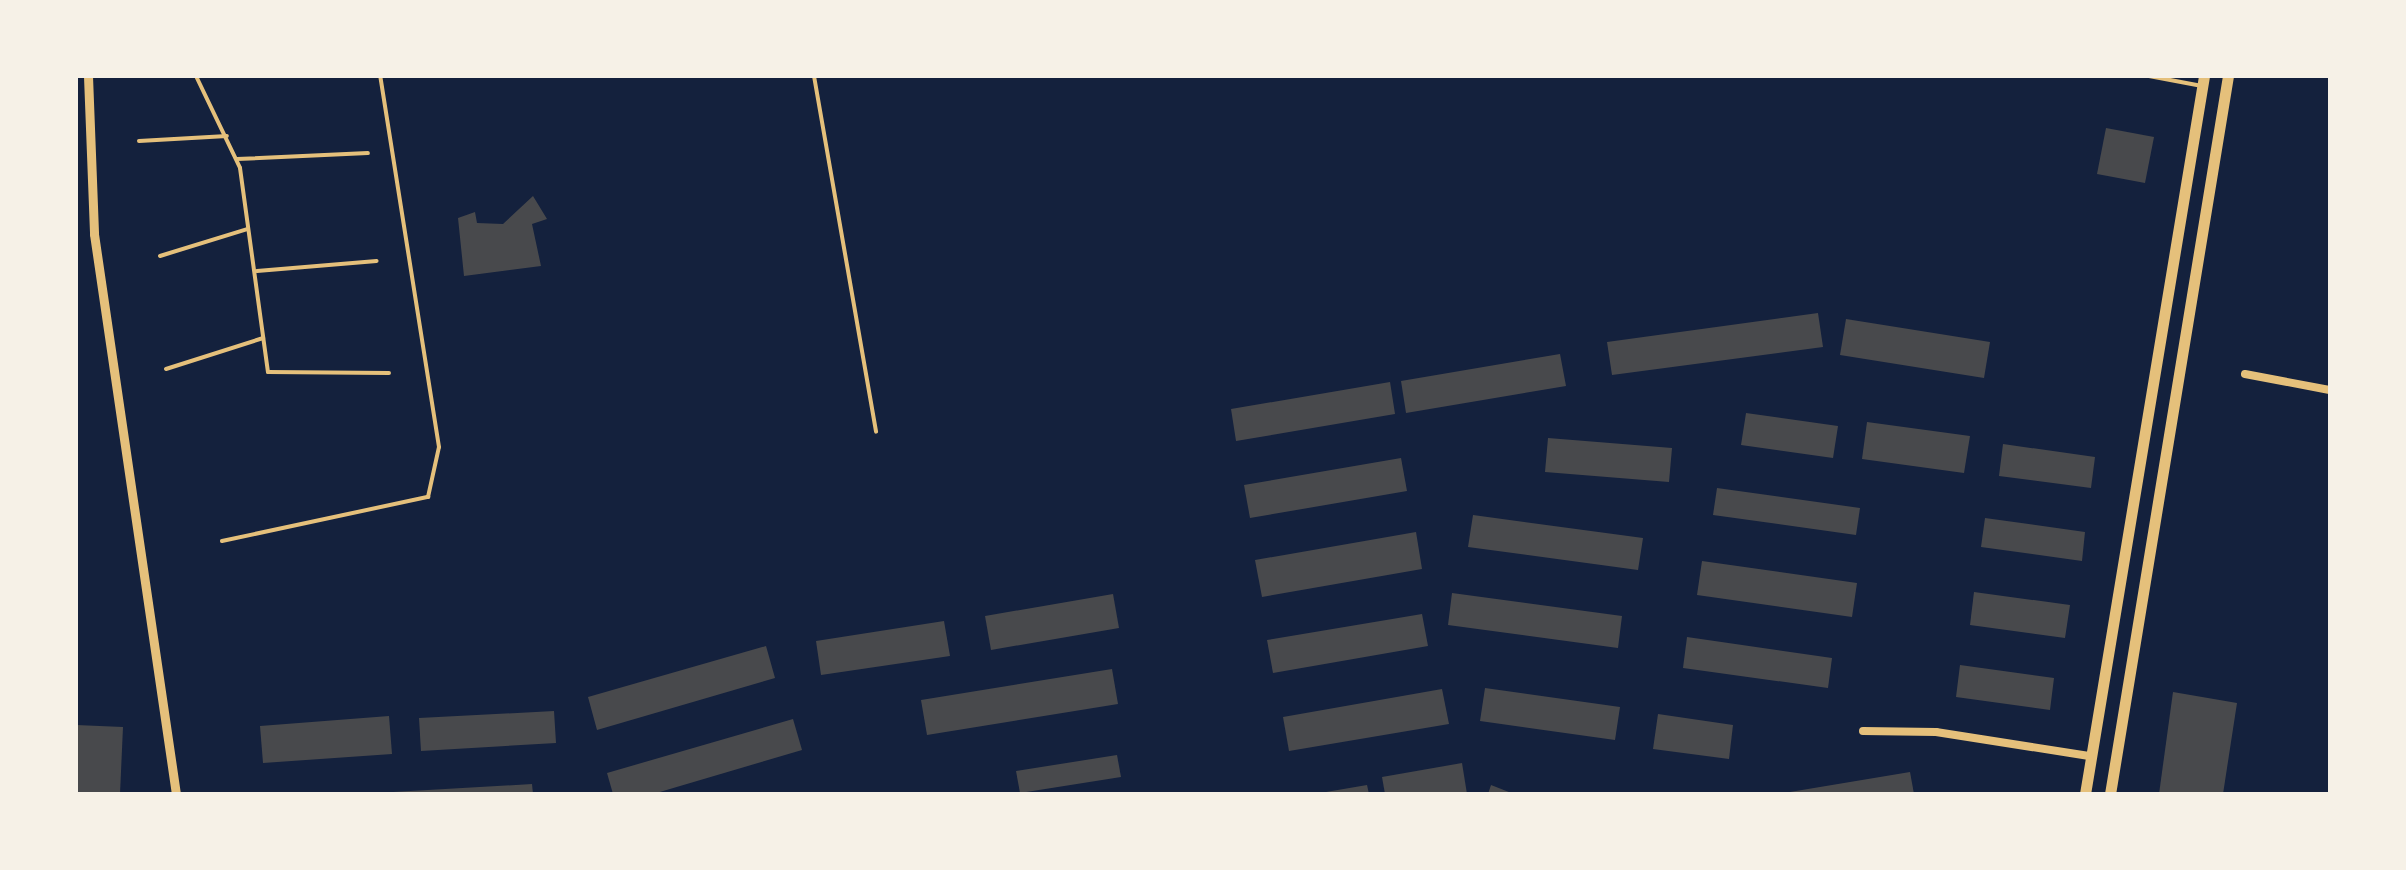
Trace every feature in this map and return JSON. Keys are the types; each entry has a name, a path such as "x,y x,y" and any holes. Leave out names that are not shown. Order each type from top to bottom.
{"main road":[{"path":"2110,794 2228,76"},
{"path":"2085,794 2203,81"}],"street":[{"path":"88,76 94,234 176,794"},
{"path":"2245,374 2330,390"},
{"path":"1863,731 1936,732 2089,756"}],"lane":[{"path":"196,76 237,159 257,271 268,372 389,373"},
{"path":"222,541 428,497 439,447 380,76"},
{"path":"814,76 876,432"},
{"path":"2149,76 2203,81"},
{"path":"139,141 227,136"},
{"path":"237,159 368,153"},
{"path":"160,256 248,229"},
{"path":"257,271 377,261"},
{"path":"166,369 264,338"}],"building":[{"path":"2106,128 2154,137 2145,183 2097,174"},
{"path":"533,196 547,219 532,224 541,266 464,276 458,218 475,212 477,223 503,224"},
{"path":"1818,313 1823,347 1612,375 1607,342"},
{"path":"1846,319 1990,342 1984,378 1840,355"},
{"path":"1560,354 1566,386 1406,413 1401,381"},
{"path":"1390,382 1395,414 1236,441 1231,409"},
{"path":"1746,413 1838,426 1833,458 1741,445"},
{"path":"1867,422 1970,436 1964,473 1862,459"},
{"path":"1548,438 1672,448 1669,482 1545,472"},
{"path":"2003,444 2095,457 2091,488 1999,476"},
{"path":"1401,458 1407,491 1250,518 1244,485"},
{"path":"1717,488 1860,508 1856,535 1713,515"},
{"path":"1473,515 1643,538 1638,570 1468,547"},
{"path":"1985,518 2085,532 2082,561 1981,547"},
{"path":"1416,532 1422,569 1262,597 1255,560"},
{"path":"1702,561 1857,583 1852,617 1697,595"},
{"path":"1974,592 2070,605 2065,638 1970,625"},
{"path":"1452,593 1622,616 1618,648 1448,625"},
{"path":"1113,594 1119,628 991,650 985,616"},
{"path":"1422,614 1428,646 1273,673 1267,640"},
{"path":"944,621 950,656 821,675 816,641"},
{"path":"1687,637 1832,658 1828,688 1683,668"},
{"path":"766,646 775,678 597,730 588,697"},
{"path":"1960,665 2054,678 2050,710 1956,697"},
{"path":"1112,669 1118,704 927,735 921,700"},
{"path":"1485,688 1620,707 1615,740 1480,721"},
{"path":"1442,689 1449,724 1289,751 1283,717"},
{"path":"2173,692 2237,703 2223,794 2159,794"},
{"path":"554,711 556,743 421,751 419,718"},
{"path":"1658,714 1733,725 1729,759 1653,749"},
{"path":"389,716 392,754 263,763 260,726"},
{"path":"793,719 802,750 653,794 613,794 607,773"},
{"path":"76,725 123,727 120,794 76,794"},
{"path":"1117,755 1121,777 1020,793 1016,771"},
{"path":"1462,763 1467,794 1385,794 1382,777"},
{"path":"1910,772 1914,794 1790,794 1790,792"},
{"path":"532,784 533,794 393,794 393,792"},
{"path":"1367,785 1369,794 1326,794 1326,792"},
{"path":"1491,785 1514,794 1488,794"}]}
